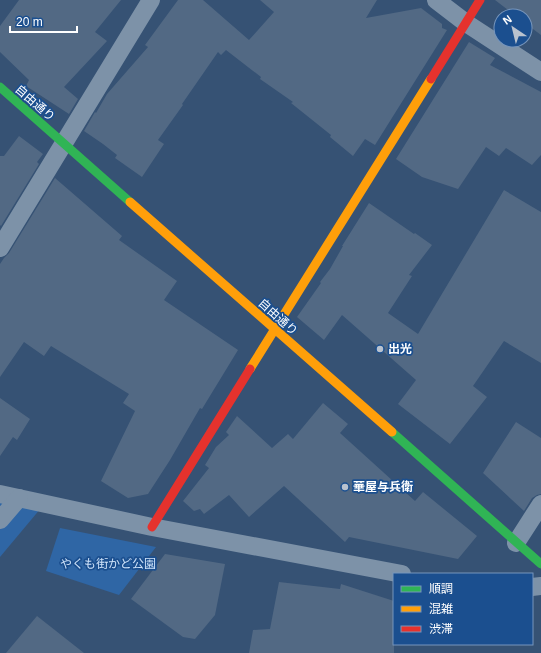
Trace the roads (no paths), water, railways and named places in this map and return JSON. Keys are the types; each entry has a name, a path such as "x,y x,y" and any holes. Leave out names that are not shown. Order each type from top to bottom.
{"main road":[{"path":"152,527 480,0"},
{"name":"自由通り","path":"0,87 541,564"}],"street":[{"path":"0,248 151,0"},
{"path":"436,0 466,23 541,72"},
{"path":"0,520 7,495 152,527 397,573"},
{"path":"516,543 541,504"}],"place":[{"name":"出光","path":"380,349"},
{"name":"華屋与兵衛","path":"345,487"}],"park label":[{"name":"やくも街かど公園","path":"108,564"}]}
